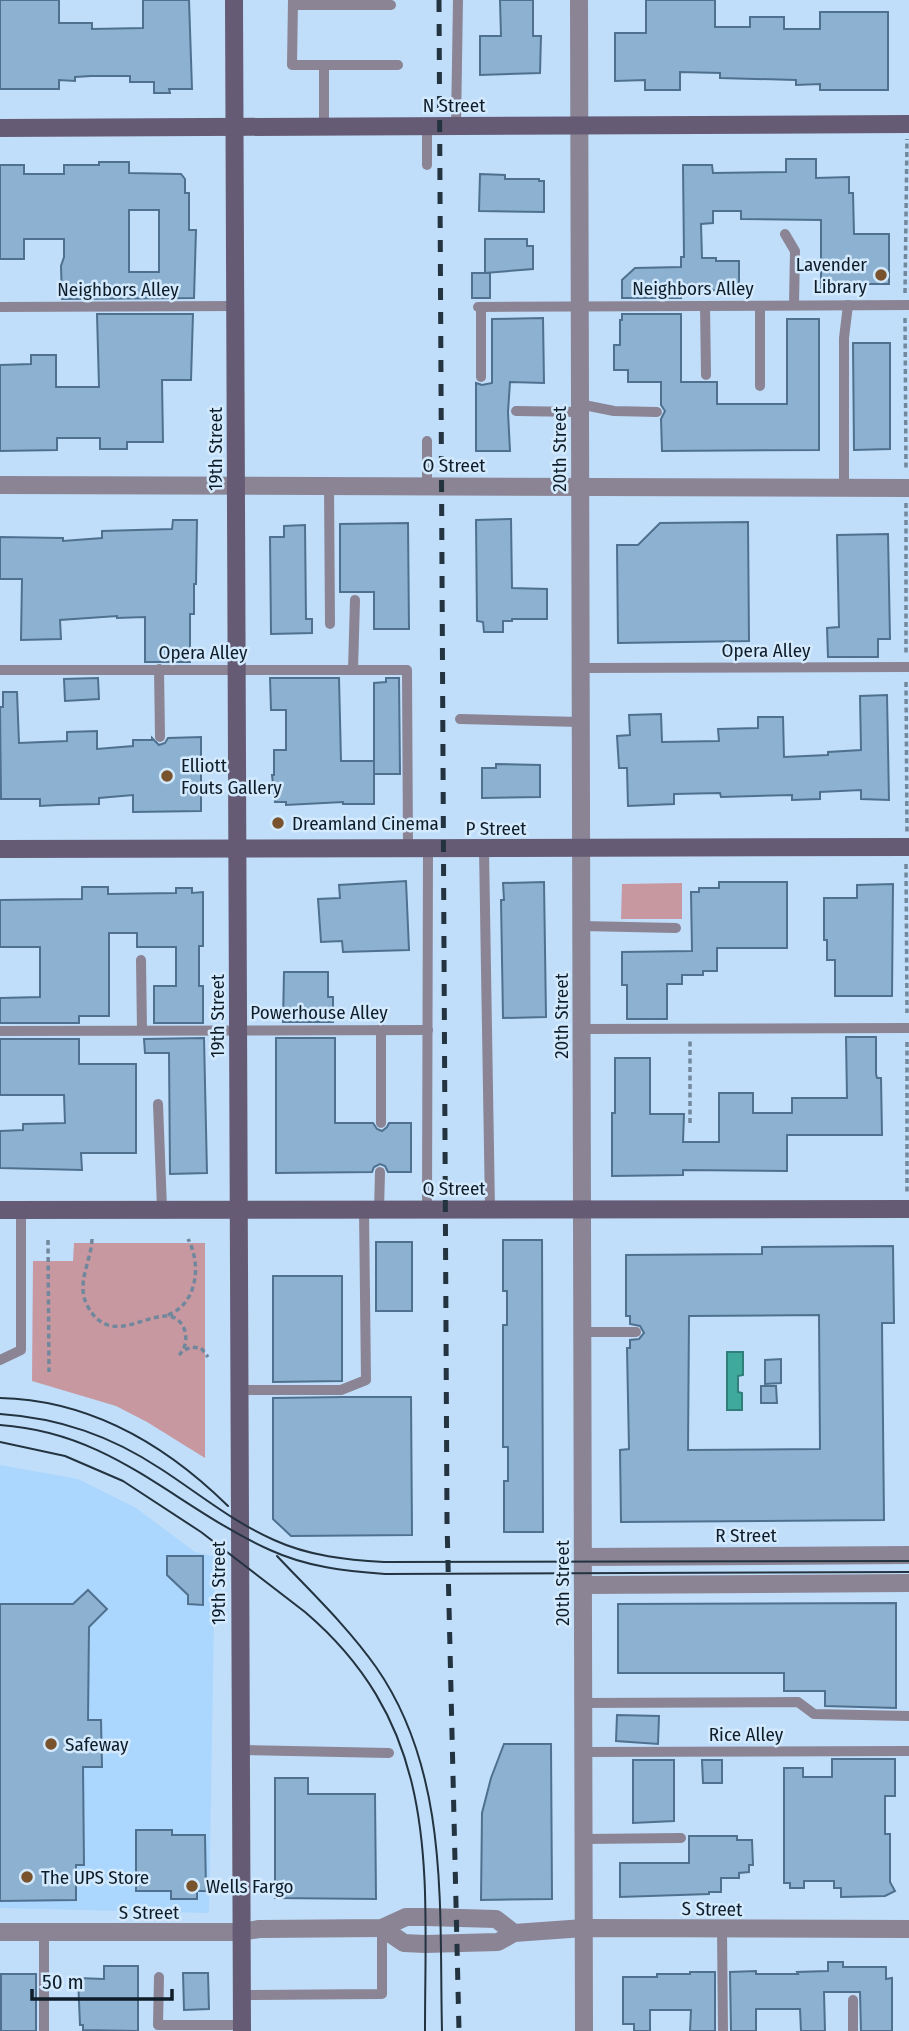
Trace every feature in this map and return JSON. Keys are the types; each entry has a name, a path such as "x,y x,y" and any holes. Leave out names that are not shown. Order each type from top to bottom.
{"main road":[{"name":"19th Street","path":"234,0 242,2028"},
{"name":"N Street","path":"0,128 909,124"},
{"name":"P Street","path":"0,849 909,847"},
{"name":"Q Street","path":"0,1210 909,1209"}],"street":[{"name":"20th Street","path":"579,0 584,2031"},
{"name":"O Street","path":"0,485 909,488"},
{"name":"R Street","path":"583,1556 909,1555"},
{"path":"583,1585 909,1583"},
{"name":"S Street","path":"0,1932 241,1932 259,1929 382,1928 406,1917 496,1919 514,1933"},
{"name":"S Street","path":"382,1928 404,1943 425,1944 498,1942 514,1933 584,1928 909,1929"}],"lane":[{"path":"456,125 458,0"},
{"path":"391,5 293,2 292,65 398,65"},
{"path":"324,65 324,126"},
{"path":"427,126 427,164"},
{"path":"786,234 795,251 794,305"},
{"path":"844,487 844,338 848,305"},
{"name":"Neighbors Alley","path":"481,377 480,307 909,305"},
{"name":"Neighbors Alley","path":"0,307 236,306"},
{"path":"705,306 706,374"},
{"path":"760,306 760,386"},
{"path":"516,411 579,408 657,412"},
{"path":"427,441 427,486"},
{"path":"329,486 330,624"},
{"path":"353,670 355,600"},
{"name":"Opera Alley","path":"581,668 909,667"},
{"path":"159,669 160,737"},
{"name":"Opera Alley","path":"0,670 407,670 408,849"},
{"path":"460,719 581,722"},
{"path":"427,1209 428,849"},
{"path":"484,849 490,1209"},
{"path":"582,926 676,928"},
{"path":"141,960 142,1030"},
{"path":"582,1029 909,1028"},
{"path":"381,1029 381,1123"},
{"name":"Powerhouse Alley","path":"0,1031 428,1030"},
{"path":"158,1104 162,1209"},
{"path":"239,1390 341,1390 366,1380 371,1210 380,1172"},
{"path":"0,1360 21,1350 21,1210"},
{"path":"582,1332 636,1332"},
{"path":"583,1703 798,1702 814,1714 909,1716"},
{"path":"240,1750 389,1753"},
{"name":"Rice Alley","path":"583,1752 909,1751"},
{"path":"584,1839 681,1838"},
{"path":"241,1996 382,1994 382,1928"},
{"path":"722,1930 723,2031"},
{"path":"44,1932 44,2031"},
{"path":"159,1977 158,2025 242,2028"},
{"path":"853,2000 853,2031"}],"path":[{"path":"690,1040 690,1123"},
{"path":"92,1239 82,1288 86,1303 92,1313 109,1324 123,1327 162,1317 183,1306 193,1288 195,1259 188,1239"},
{"path":"48,1240 49,1372"},
{"path":"162,1317 172,1317 183,1327 187,1339 184,1351"},
{"path":"179,1355 191,1347 198,1348 208,1357"}],"shaded area":[{"path":"682,883 682,919 621,919 622,884"},
{"path":"74,1243 205,1243 205,1458 116,1406 32,1381 33,1261 73,1261"},
{"path":"727,1352 743,1352 743,1375 738,1376 742,1410 727,1410"},
{"path":"0,1465 78,1479 136,1508 195,1552 215,1557 209,1913 0,1908"}],"building":[{"path":"0,0 59,0 59,23 92,23 92,29 143,28 143,0 189,0 192,89 169,89 170,93 154,93 154,82 130,82 130,76 91,76 75,77 75,81 59,80 59,89 0,89"},
{"path":"500,0 533,0 533,36 541,36 540,73 480,75 480,36 501,36"},
{"path":"646,0 715,0 715,27 750,27 750,17 784,17 784,29 820,29 820,12 888,12 888,90 820,90 820,84 796,85 796,80 720,78 720,73 680,72 680,90 645,90 645,80 615,81 615,33 646,33"},
{"path":"786,159 816,159 816,178 849,177 849,193 853,193 854,234 889,234 889,284 842,284 842,290 821,290 821,220 741,219 741,211 713,211 713,223 701,224 702,258 739,261 739,289 681,292 681,298 622,298 622,280 635,268 681,267 681,257 684,257 683,165 712,165 713,173 786,172"},
{"path":"99,162 129,162 129,173 181,174 185,179 185,193 189,193 189,230 196,230 194,298 62,299 64,239 24,239 24,259 0,259 0,165 24,165 24,174 64,174 64,165 99,165","holes":["129,210 159,210 159,272 129,272"]},
{"path":"480,174 505,175 505,179 544,181 544,212 479,211"},
{"path":"485,239 527,239 527,246 533,246 533,269 485,273"},
{"path":"472,273 490,273 490,298 472,298"},
{"path":"97,314 193,314 191,380 162,380 163,442 127,442 127,449 100,449 100,438 57,438 57,450 0,451 0,365 31,364 31,355 56,355 56,387 99,387"},
{"path":"622,314 681,314 681,382 717,382 717,404 787,404 787,319 819,319 819,450 662,451 661,419 665,411 661,405 661,382 628,382 628,370 614,370 614,345 620,345"},
{"path":"543,318 544,383 510,382 510,451 476,451 476,383 492,383 492,319"},
{"path":"853,343 890,343 890,449 854,450"},
{"path":"511,519 512,588 547,589 547,619 512,619 503,621 503,632 484,632 483,622 477,621 476,520"},
{"path":"173,520 197,520 194,614 190,614 190,662 145,662 145,617 60,620 61,639 21,640 22,579 0,579 0,537 63,538 63,541 102,538 102,531 172,529"},
{"path":"748,522 749,641 618,643 617,545 638,545 660,523"},
{"path":"408,523 409,629 374,629 374,592 340,592 340,524"},
{"path":"305,525 306,619 312,619 312,633 271,634 270,537 284,537 284,526"},
{"path":"888,534 890,639 878,639 878,657 828,657 827,628 839,627 837,535"},
{"path":"98,678 99,699 65,701 64,679"},
{"path":"270,678 339,678 341,761 374,761 374,804 343,802 286,805 286,802 275,802 272,775 274,750 286,750 286,710 271,710"},
{"path":"386,678 399,678 400,774 374,774 374,683 386,682"},
{"path":"3,692 17,692 19,743 67,741 67,732 97,731 97,749 133,746 133,740 152,738 159,745 165,743 168,738 201,737 201,811 133,812 133,795 99,798 99,804 40,806 40,799 1,799 0,707 3,707"},
{"path":"887,695 889,800 861,799 861,790 820,792 820,799 792,800 792,795 721,797 720,793 674,794 674,804 628,806 627,768 619,768 617,736 630,735 629,715 661,714 662,742 719,741 718,729 758,728 758,717 783,717 784,757 828,755 828,752 861,750 860,696"},
{"path":"496,764 540,765 540,797 482,798 482,768 496,768"},
{"path":"406,881 409,950 343,952 342,941 321,942 318,899 340,898 339,885"},
{"path":"544,882 546,1017 503,1018 503,883"},
{"path":"719,882 787,882 787,948 717,948 717,971 703,971 703,975 682,975 682,984 667,984 667,1019 627,1019 627,985 622,985 622,952 692,951 691,892 699,892 699,888 719,888"},
{"path":"893,884 892,996 835,996 835,960 827,960 827,940 824,940 824,898 857,898 857,885"},
{"path":"82,887 108,887 108,894 176,893 176,888 192,888 192,893 203,892 203,946 199,946 199,986 203,986 203,1023 154,1023 154,986 176,986 176,947 137,947 137,933 109,933 109,1016 79,1016 79,1023 0,1023 0,998 40,997 40,947 0,947 0,900 82,899"},
{"path":"284,972 328,972 328,997 333,997 333,1022 283,1022"},
{"path":"846,1037 876,1037 876,1074 877,1078 881,1078 882,1135 787,1135 787,1171 683,1170 683,1175 612,1176 615,1058 650,1058 650,1114 684,1114 683,1142 719,1142 719,1093 753,1093 753,1113 792,1113 792,1098 847,1098"},
{"path":"204,1038 207,1173 170,1174 169,1053 145,1053 144,1039"},
{"path":"276,1038 335,1038 335,1123 373,1123 382,1131 389,1123 411,1123 411,1172 388,1172 385,1166 380,1164 374,1167 372,1172 276,1173"},
{"path":"0,1039 79,1039 79,1064 136,1064 136,1153 81,1153 82,1170 0,1168 0,1131 23,1130 23,1124 65,1123 64,1095 0,1095"},
{"path":"503,1240 542,1240 543,1532 504,1532 504,1481 508,1481 508,1447 503,1447 503,1325 507,1325 507,1291 503,1291"},
{"path":"376,1242 412,1242 412,1311 376,1311"},
{"path":"893,1246 894,1323 882,1323 884,1520 621,1522 620,1450 629,1449 627,1348 630,1348 630,1340 639,1339 644,1333 640,1326 630,1324 630,1316 626,1316 626,1255 762,1254 762,1247","holes":["819,1315 820,1449 688,1450 689,1316"]},
{"path":"273,1276 342,1276 342,1381 273,1382"},
{"path":"781,1359 781,1383 765,1384 765,1360"},
{"path":"761,1386 776,1386 777,1403 761,1403"},
{"path":"411,1397 412,1535 291,1536 273,1519 273,1398"},
{"path":"167,1556 203,1556 203,1605 188,1604 188,1595 167,1575"},
{"name":"Safeway","path":"88,1590 107,1609 89,1627 88,1720 101,1720 102,1767 83,1767 84,1865 76,1865 76,1900 0,1901 0,1604 73,1604"},
{"path":"896,1603 896,1708 825,1706 825,1691 784,1691 784,1673 618,1673 618,1604"},
{"path":"617,1715 659,1716 658,1744 616,1741"},
{"path":"504,1744 551,1744 552,1899 481,1900 482,1813"},
{"path":"832,1759 895,1759 895,1796 885,1796 885,1834 890,1834 890,1882 895,1891 885,1896 841,1897 841,1888 834,1888 834,1881 804,1881 804,1888 790,1888 790,1883 784,1883 784,1768 803,1768 803,1777 832,1777"},
{"path":"633,1760 674,1760 674,1821 633,1823"},
{"path":"702,1760 722,1760 722,1783 703,1783"},
{"path":"275,1778 308,1778 308,1794 375,1794 376,1899 275,1898"},
{"path":"136,1830 172,1830 172,1835 205,1835 206,1891 197,1891 197,1899 171,1899 171,1891 136,1891"},
{"path":"689,1836 737,1836 737,1840 752,1840 753,1865 749,1865 749,1872 739,1873 739,1878 721,1878 721,1892 620,1897 620,1863 689,1863"},
{"path":"828,1962 843,1962 843,1967 886,1967 886,1979 892,1978 892,2031 861,2031 860,1992 824,1992 825,2031 801,2031 800,2009 756,2009 756,2031 731,2031 730,1972 798,1974 797,1972 828,1971"},
{"path":"104,1966 138,1966 138,2031 83,2030 83,2025 80,2025 78,1978 104,1979"},
{"path":"715,1972 715,2031 690,2031 691,2010 650,2010 650,2031 634,2031 634,2024 623,2024 623,1977 657,1977 657,1974"},
{"path":"183,1973 208,1973 209,2009 184,2010"},
{"path":"1,1974 36,1974 36,2031 1,2031"}],"tram line":[{"path":"0,1398 65,1407 124,1430 179,1463 228,1506"},
{"path":"0,1414 64,1424 104,1438 142,1457 259,1533 301,1550 328,1556 384,1562 909,1561"},
{"path":"0,1425 41,1431 110,1456 235,1532 270,1550 326,1567 385,1574 909,1572"},
{"path":"0,1442 65,1456 123,1481 201,1532 305,1612 349,1657 382,1704 403,1753 416,1805 423,1858 426,1914 425,2031"},
{"path":"277,1556 341,1623 376,1667 400,1708 417,1751 429,1796 436,1843 442,2031"}],"railway":[{"path":"439,0 447,1521 459,2031"}],"place":[{"name":"Lavender Library","path":"881,275"},
{"name":"Elliott Fouts Gallery","path":"167,776"},
{"name":"Dreamland Cinema","path":"278,823"},
{"name":"Safeway","path":"51,1744"},
{"name":"The UPS Store","path":"27,1877"},
{"name":"Wells Fargo","path":"192,1886"}]}
